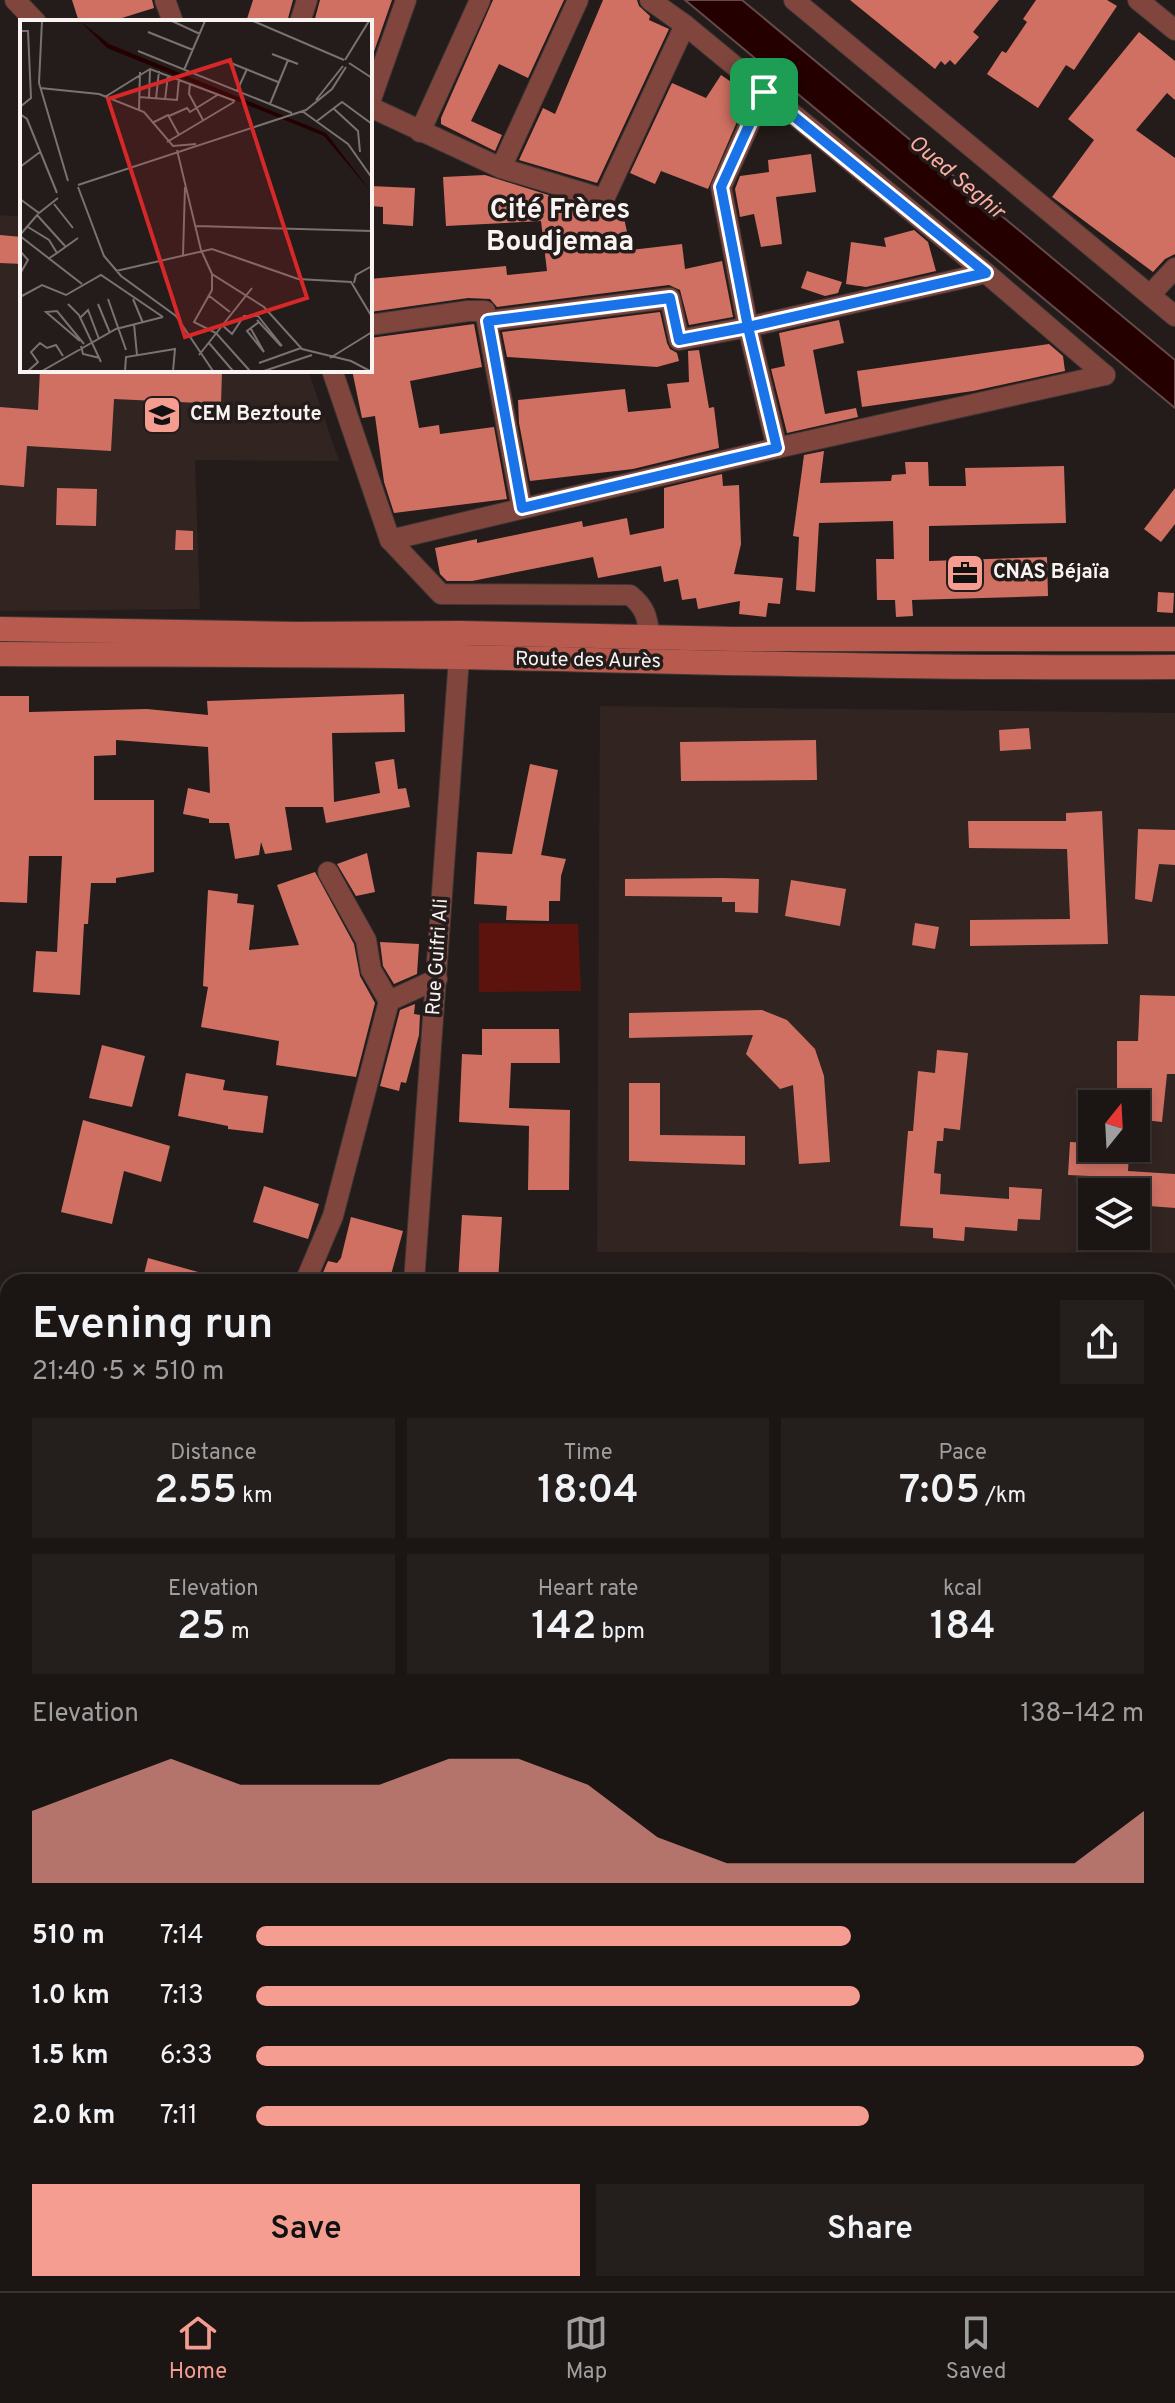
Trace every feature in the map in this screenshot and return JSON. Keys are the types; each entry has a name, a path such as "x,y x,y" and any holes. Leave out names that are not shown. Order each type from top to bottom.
{"street":[{"path":"15,0 34,20"},
{"path":"165,0 172,20"},
{"path":"301,20 307,0"},
{"path":"372,99 406,0"},
{"path":"420,132 480,0"},
{"path":"501,168 578,0"},
{"path":"390,540 777,448 1105,375 986,273 685,25 650,0"},
{"path":"794,0 1175,316"},
{"path":"1138,0 1175,30"},
{"path":"372,106 420,132 501,168 604,199 685,25"},
{"path":"764,92 721,187 748,327 777,448"},
{"path":"1150,295 1175,268"},
{"path":"488,321 670,298 679,340 986,273"},
{"path":"372,325 485,311 522,508"},
{"path":"333,372 390,540 441,594 630,595 643,605 650,637"},
{"name":"Route des Aurès","path":"0,629 297,634 741,664 1175,667"},
{"name":"Route des Aurès","path":"0,654 460,645 650,637 1175,639"},
{"name":"Rue Guifri Ali","path":"415,1274 460,645"},
{"path":"308,1274 333,1216 389,1001 371,970 366,940 328,872"},
{"path":"389,1001 437,979"}],"shaded area":[{"name":"CEM Beztoute","path":"0,215 20,217 20,372 309,372 339,461 195,460 200,609 0,611"},
{"path":"600,706 1175,713 1175,1253 597,1252"},
{"path":"479,923 578,924 581,991 479,992"}],"water":[{"name":"Oued Seghir","path":"685,0 742,0 1175,360 1175,408"}],"building":[{"path":"72,0 152,0 154,8 115,20 78,20"},
{"path":"253,0 293,0 288,20 247,20"},
{"path":"320,0 392,0 372,57 372,20 315,20"},
{"path":"493,0 564,0 528,78 499,64 471,121 502,135 495,151 441,124"},
{"path":"603,0 637,0 650,16 649,20 669,29 597,183 519,160 543,108 555,114"},
{"path":"850,0 999,0 973,32 979,37 955,65 950,60 945,65 941,61 935,69"},
{"path":"1036,0 1107,0 1117,6 1074,70 1066,65 1038,108 987,74 1027,22 1023,19"},
{"path":"1139,32 1175,61 1175,100 1167,93 1136,130 1175,158 1175,254 1165,259 1153,272 1052,197 1094,140 1068,119"},
{"path":"721,75 749,94 708,189 661,171 655,184 630,173 672,83 706,98"},
{"path":"811,154 816,192 776,197 782,244 761,247 754,214 740,217 735,189 740,176 769,172 768,160"},
{"path":"485,175 596,210 595,214 622,209 631,250 682,244 685,269 722,261 733,317 689,325 680,290 669,285 497,307 490,299 468,298 372,312 372,279 506,266 507,275 547,271 541,221 446,226 443,177"},
{"path":"372,186 415,188 413,226 383,224 383,207 372,206"},
{"path":"914,230 928,242 936,271 866,287 846,284 851,242 886,247 884,238"},
{"path":"0,235 20,237 20,264 0,263"},
{"path":"807,271 842,282 838,293 825,296 801,288"},
{"path":"660,312 667,343 677,353 679,361 657,367 507,357 502,332"},
{"path":"839,320 844,343 813,350 825,414 856,408 858,417 787,433 771,369 785,366 779,333"},
{"path":"474,324 482,367 410,381 419,428 439,425 440,434 494,427 507,499 394,513 384,482 375,416 362,418 352,372 372,372 372,338"},
{"path":"1049,344 1063,356 1065,371 973,391 862,407 857,371"},
{"path":"699,350 709,408 714,407 719,448 633,469 530,481 518,400 625,389 628,412 671,408 667,384 689,382 688,351"},
{"path":"40,372 222,372 221,404 114,399 111,451 27,446 24,487 0,485 0,407 38,410"},
{"path":"824,451 820,483 891,481 892,475 906,474 905,462 928,462 929,486 966,486 965,468 1064,466 1066,523 929,526 929,561 1047,557 1048,596 912,600 913,616 896,617 895,600 877,600 876,559 894,559 893,521 819,523 815,592 796,590 799,537 793,536 804,455"},
{"path":"722,474 723,486 739,485 741,544 734,574 783,578 780,604 768,603 766,617 739,614 740,601 698,609 696,598 682,600 678,579 664,582 661,566 598,578 593,557 472,581 447,581 440,574 435,548 477,539 477,543 582,521 583,527 627,518 630,535 664,528 664,488"},
{"path":"57,488 97,489 96,526 56,525"},
{"path":"1175,488 1175,524 1161,542 1144,529"},
{"path":"176,530 193,531 193,550 175,550"},
{"path":"1158,592 1174,593 1173,613 1157,612"},
{"path":"404,694 405,732 332,733 334,802 380,793 375,762 394,759 398,789 406,788 410,807 326,823 323,807 285,807 292,850 265,854 261,842 259,855 235,859 229,823 209,823 209,819 183,814 188,788 210,793 208,747 116,740 116,755 94,756 94,800 154,800 154,872 116,878 116,883 91,883 88,924 84,924 80,995 33,992 36,951 57,952 62,856 29,856 27,903 0,902 0,696 29,696 29,712 147,709 208,715 207,701"},
{"path":"1029,728 1031,749 1000,751 999,730"},
{"path":"816,740 817,780 681,781 680,742"},
{"path":"530,764 558,770 541,855 566,859 561,876 560,901 549,901 549,921 506,920 507,906 474,904 477,852 512,854"},
{"path":"1102,811 1108,944 970,946 970,920 1070,919 1067,849 969,848 968,821 1066,821 1066,813"},
{"path":"1138,829 1175,830 1175,865 1159,864 1152,902 1135,899"},
{"path":"367,853 375,892 356,896 337,864"},
{"path":"315,872 354,944 360,976 375,1003 356,1077 276,1065 279,1041 201,1027 208,987 203,986 208,890 238,894 237,903 254,905 249,950 299,945 277,885"},
{"path":"625,879 759,879 758,913 735,912 735,902 722,902 722,897 625,896"},
{"path":"791,880 846,889 840,926 785,916"},
{"path":"915,923 939,927 935,949 912,945"},
{"path":"380,942 419,944 417,974 394,984 383,966"},
{"path":"1140,995 1175,996 1175,1074 1167,1074 1162,1122 1150,1121 1150,1090 1117,1088 1117,1041 1138,1041"},
{"path":"415,1004 414,1014 420,1015 419,1035 406,1083 401,1082 399,1091 380,1086 400,1010"},
{"path":"762,1010 787,1020 815,1049 824,1076 830,1162 799,1164 793,1085 780,1089 746,1054 753,1035 629,1038 629,1013"},
{"path":"482,1029 559,1029 560,1063 511,1063 509,1108 570,1110 569,1190 528,1190 529,1126 459,1122 462,1054 482,1055"},
{"path":"102,1045 145,1056 132,1107 89,1098"},
{"path":"937,1050 968,1053 960,1130 944,1128 943,1141 937,1141 934,1173 941,1174 940,1194 1009,1199 1009,1187 1042,1189 1040,1220 1018,1219 1017,1231 965,1227 964,1241 933,1238 933,1228 900,1226 908,1131 913,1131 918,1071 935,1073"},
{"path":"186,1073 225,1080 223,1090 268,1096 263,1133 228,1129 228,1126 178,1116"},
{"path":"629,1083 660,1083 660,1135 745,1136 745,1165 629,1161"},
{"path":"83,1120 170,1146 161,1182 124,1171 112,1224 61,1212"},
{"path":"1070,1142 1078,1142 1078,1162 1129,1162 1128,1171 1175,1174 1175,1208 1150,1206 1150,1178 1068,1175"},
{"path":"264,1186 319,1204 308,1239 253,1222"},
{"path":"462,1215 502,1217 498,1274 458,1274"},
{"path":"351,1217 403,1231 391,1274 322,1274 328,1261 337,1263"},
{"path":"148,1258 205,1274 144,1274"}],"place":[{"name":"CEM Beztoute","path":"162,415"},
{"name":"CNAS Béjaïa","path":"965,573"}],"district":[{"name":"Cité Frères Boudjemaa","path":"560,227"}],"route":[{"path":"764,92 721,187 748,327 777,448 522,508 488,321 670,298 679,340 748,327 986,273 764,92"}]}
